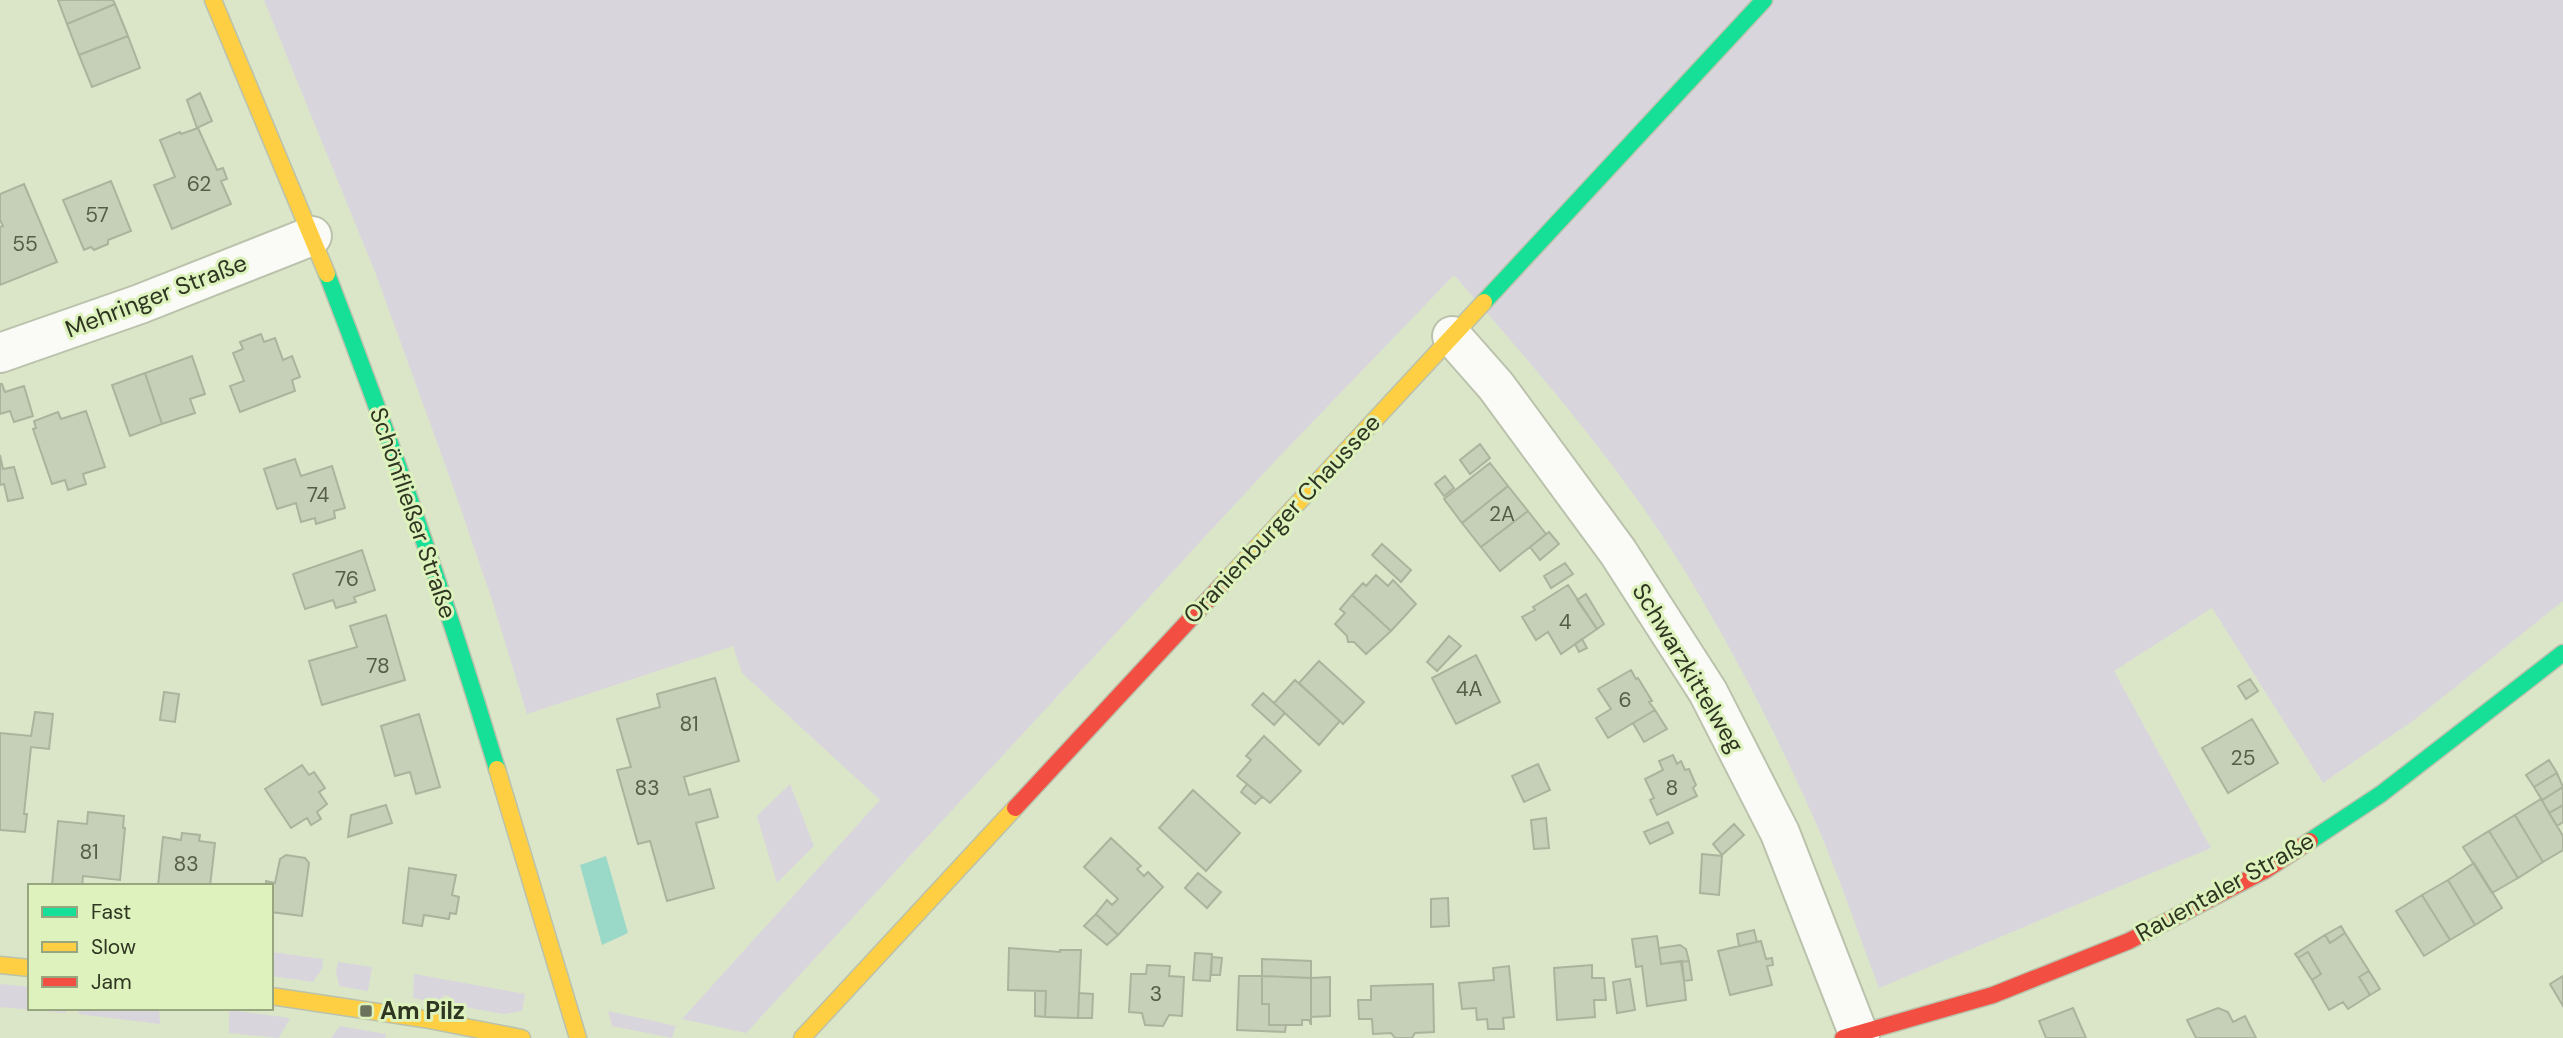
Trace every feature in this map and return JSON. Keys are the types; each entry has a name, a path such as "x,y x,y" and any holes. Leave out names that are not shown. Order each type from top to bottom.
{"street":[{"name":"Schönfließer Straße","path":"213,0 312,236 369,383 449,613 578,1038"},
{"name":"Oranienburger Chaussee","path":"802,1038 1764,0"},
{"name":"Mehringer Straße","path":"0,353 140,304 312,236"},
{"name":"Schwarzkittelweg","path":"1452,336 1496,386 1618,552 1707,692 1780,833 1854,1037"},
{"name":"Rauentaler Straße","path":"1854,1037 1993,995 2129,942 2264,871 2381,794 2563,653"},
{"path":"0,965 28,968"},
{"path":"273,996 424,1019 522,1038"}],"shaded area":[{"path":"264,0 2563,0 2563,601 2414,720 2323,783 2212,608 2114,671 2211,848 1879,988 1806,800 1748,683 1675,554 1585,430 1454,275 1275,461 746,1033 682,1019 880,800 742,673 733,646 527,714 455,492 375,272"},
{"path":"790,784 814,846 777,883 757,816"},
{"path":"273,952 323,959 322,969 313,982 273,976"},
{"path":"338,962 372,967 368,991 339,986 336,971"},
{"path":"414,974 525,994 522,1011 504,1014 448,1004 450,996 444,995 442,1003 413,998"},
{"path":"0,984 28,987 28,1010 0,1007"},
{"path":"32,1010 66,1010 65,1013"},
{"path":"79,1010 159,1010 160,1024 78,1014"},
{"path":"229,1010 290,1018 279,1038 229,1033"},
{"path":"608,1011 676,1026 672,1038 612,1026"},
{"path":"340,1026 386,1034 385,1038 331,1038"}],"water":[{"path":"606,856 628,933 602,945 580,865"}],"building":[{"path":"58,0 113,0 115,4 67,24"},
{"path":"115,4 128,36 79,55 67,24"},
{"path":"128,36 140,68 92,87 79,55"},
{"path":"200,93 212,121 197,128 187,100"},
{"path":"198,128 217,170 223,168 227,179 221,181 231,204 172,229 154,185 175,177 160,140"},
{"path":"111,181 131,231 108,240 108,244 94,250 91,247 84,250 63,200"},
{"path":"24,184 57,262 0,285 0,227 3,226 0,220 0,194"},
{"path":"261,334 264,342 275,338 283,360 292,356 300,377 292,380 295,391 240,412 230,386 244,381 233,353 243,349 240,342"},
{"path":"192,356 205,394 190,399 195,413 162,424 145,373"},
{"path":"145,373 162,424 130,436 112,385"},
{"path":"0,384 5,392 24,386 33,416 14,422 10,411 0,414"},
{"path":"86,411 105,467 83,474 86,484 68,490 65,480 52,484 33,429 36,428 34,421 58,412 61,419"},
{"path":"1480,444 1490,458 1470,474 1460,460"},
{"path":"0,455 3,469 14,467 23,498 8,501 4,484 0,485"},
{"path":"295,459 301,476 332,466 345,508 334,511 335,518 316,524 315,518 301,522 296,503 277,509 264,469"},
{"path":"1490,463 1508,486 1462,523 1444,499"},
{"path":"1445,476 1454,488 1444,496 1435,484"},
{"path":"1508,486 1528,511 1481,547 1462,523"},
{"path":"1528,511 1546,534 1500,571 1481,547"},
{"path":"1549,532 1559,544 1540,560 1530,547"},
{"path":"1382,544 1411,570 1401,582 1372,555"},
{"path":"362,550 375,590 354,597 356,602 336,608 333,600 305,609 293,574"},
{"path":"1565,563 1573,574 1551,588 1544,576"},
{"path":"1376,575 1388,586 1393,580 1416,604 1391,631 1352,595 1363,583 1366,586"},
{"path":"1568,585 1597,629 1561,654 1548,632 1536,640 1522,617"},
{"path":"1586,594 1604,624 1597,629 1577,600"},
{"path":"1352,595 1391,631 1366,654 1354,642 1348,642 1347,636 1335,624 1345,613 1340,609"},
{"path":"386,615 405,680 322,705 309,661 357,647 350,626"},
{"path":"1449,636 1461,646 1437,671 1427,662"},
{"path":"1582,639 1587,648 1579,652 1575,644"},
{"path":"1476,655 1500,702 1456,724 1432,678"},
{"path":"1319,661 1364,702 1343,724 1299,683"},
{"path":"1631,670 1655,710 1608,738 1596,718 1611,709 1598,689"},
{"path":"715,678 739,761 684,777 689,795 710,789 718,817 696,823 714,888 667,901 650,841 638,844 617,770 631,767 617,719 660,707 657,694"},
{"path":"2250,679 2258,691 2246,699 2238,686"},
{"path":"1295,680 1340,721 1319,745 1274,703"},
{"path":"164,692 179,694 175,722 160,720"},
{"path":"1263,693 1285,713 1274,725 1252,705"},
{"path":"1655,710 1667,729 1644,742 1633,723"},
{"path":"35,712 53,714 49,749 31,747 24,814 27,814 25,832 0,830 0,733 31,736"},
{"path":"419,714 440,787 416,794 410,772 395,776 381,726"},
{"path":"2252,719 2278,763 2228,793 2202,748"},
{"path":"1264,736 1301,771 1270,803 1237,776 1251,760 1246,756"},
{"path":"1673,755 1677,764 1681,761 1685,770 1689,769 1696,785 1693,788 1697,796 1657,815 1650,800 1654,798 1645,779 1663,770 1659,761"},
{"path":"2549,760 2557,773 2534,787 2526,775"},
{"path":"1538,764 1550,790 1524,802 1512,776"},
{"path":"302,765 309,775 314,772 325,788 319,792 327,804 317,812 321,819 311,825 307,818 291,828 265,789"},
{"path":"2557,773 2563,787 2542,800 2534,787"},
{"path":"1247,784 1262,797 1255,804 1241,792"},
{"path":"2563,787 2563,805 2549,813 2542,800"},
{"path":"1193,790 1240,833 1206,871 1159,828"},
{"path":"2541,799 2563,836 2563,850 2543,862 2515,815"},
{"path":"386,805 392,823 348,837 351,815"},
{"path":"2563,805 2563,822 2557,826 2549,813"},
{"path":"88,812 124,816 120,880 83,876 82,884 52,884 58,821 87,824"},
{"path":"2515,815 2543,862 2518,878 2489,831"},
{"path":"1546,818 1549,848 1534,849 1531,820"},
{"path":"1668,822 1673,833 1650,844 1644,832"},
{"path":"1734,824 1744,835 1722,855 1713,844"},
{"path":"2489,831 2518,878 2492,893 2463,847"},
{"path":"182,833 200,835 199,841 215,843 210,884 158,884 163,837 181,840"},
{"path":"1111,838 1141,866 1137,869 1144,876 1148,872 1163,887 1118,935 1096,914 1107,900 1112,905 1118,899 1084,867"},
{"path":"1702,854 1722,856 1719,895 1700,893"},
{"path":"286,855 305,858 309,863 302,916 273,912 273,884 266,884 266,881 275,883 280,859"},
{"path":"2474,863 2502,908 2475,925 2448,880"},
{"path":"409,868 456,875 452,895 459,897 456,914 450,913 449,919 424,915 422,926 403,923"},
{"path":"1198,873 1221,892 1207,908 1185,888"},
{"path":"2448,880 2475,925 2450,940 2422,895"},
{"path":"2422,895 2450,940 2424,956 2396,911"},
{"path":"1448,898 1449,926 1431,927 1431,899"},
{"path":"1096,914 1118,935 1107,945 1084,926"},
{"path":"2341,926 2345,933 2330,943 2325,935"},
{"path":"1754,930 1757,942 1739,946 1737,934"},
{"path":"2345,933 2369,971 2359,977 2370,995 2348,1009 2343,1002 2329,1010 2312,980 2321,974 2308,952 2298,958 2295,954 2325,935 2330,943"},
{"path":"1657,936 1661,964 1682,961 1686,1000 1647,1006 1642,966 1636,967 1632,939"},
{"path":"1761,941 1766,959 1772,958 1773,965 1767,966 1772,985 1730,995 1718,951"},
{"path":"1680,945 1686,949 1689,961 1661,964 1659,948"},
{"path":"1009,948 1060,952 1081,950 1078,1018 1045,1017 1046,991 1008,990"},
{"path":"2308,952 2321,974 2312,980 2298,958"},
{"path":"1195,953 1212,954 1210,981 1193,980"},
{"path":"1212,957 1222,958 1220,975 1211,975"},
{"path":"1262,959 1311,961 1311,978 1262,976"},
{"path":"1689,961 1692,980 1684,981 1681,962"},
{"path":"1147,965 1170,966 1169,976 1184,977 1182,1016 1169,1015 1163,1026 1145,1025 1142,1013 1129,1012 1131,974 1146,974"},
{"path":"1592,965 1592,978 1604,978 1606,1000 1594,1000 1595,1017 1557,1020 1554,968"},
{"path":"1509,966 1514,1017 1503,1018 1504,1029 1488,1029 1487,1019 1477,1020 1476,1008 1462,1009 1459,983 1494,980 1493,968"},
{"path":"2369,971 2380,989 2370,995 2359,977"},
{"path":"1239,976 1262,976 1262,1004 1269,1004 1269,1025 1286,1025 1285,1032 1237,1030"},
{"path":"1262,976 1311,978 1311,1025 1309,1020 1302,1020 1302,1025 1269,1025 1269,1004 1262,1004"},
{"path":"2563,976 2563,1006 2550,984"},
{"path":"1330,977 1330,1016 1311,1017 1311,978"},
{"path":"1630,979 1635,1010 1617,1013 1613,982"},
{"path":"1433,984 1434,1032 1415,1033 1412,1038 1395,1038 1391,1033 1373,1034 1372,1019 1359,1019 1358,1000 1371,1000 1371,986"},
{"path":"1035,991 1046,991 1045,1017 1035,1016"},
{"path":"1079,993 1093,994 1092,1018 1078,1018"},
{"path":"2073,1008 2086,1038 2046,1038 2039,1021"},
{"path":"2218,1008 2228,1012 2233,1022 2245,1016 2256,1038 2196,1038 2187,1020"}],"traffic: fast":[{"path":"1484,302 1764,0"},
{"path":"327,274 417,520 497,769"},
{"path":"2310,841 2381,794 2563,653"}],"traffic: slow":[{"path":"213,0 327,274"},
{"path":"1220,587 1484,302"},
{"path":"497,769 578,1038"},
{"path":"802,1038 1015,808"},
{"path":"0,965 28,968"},
{"path":"273,996 424,1019 522,1038"}],"traffic: jam":[{"path":"1015,808 1220,587"},
{"path":"1843,1038 1993,995 2129,941 2264,871 2310,841"}],"place":[{"name":"Am Pilz","path":"366,1011"}]}
